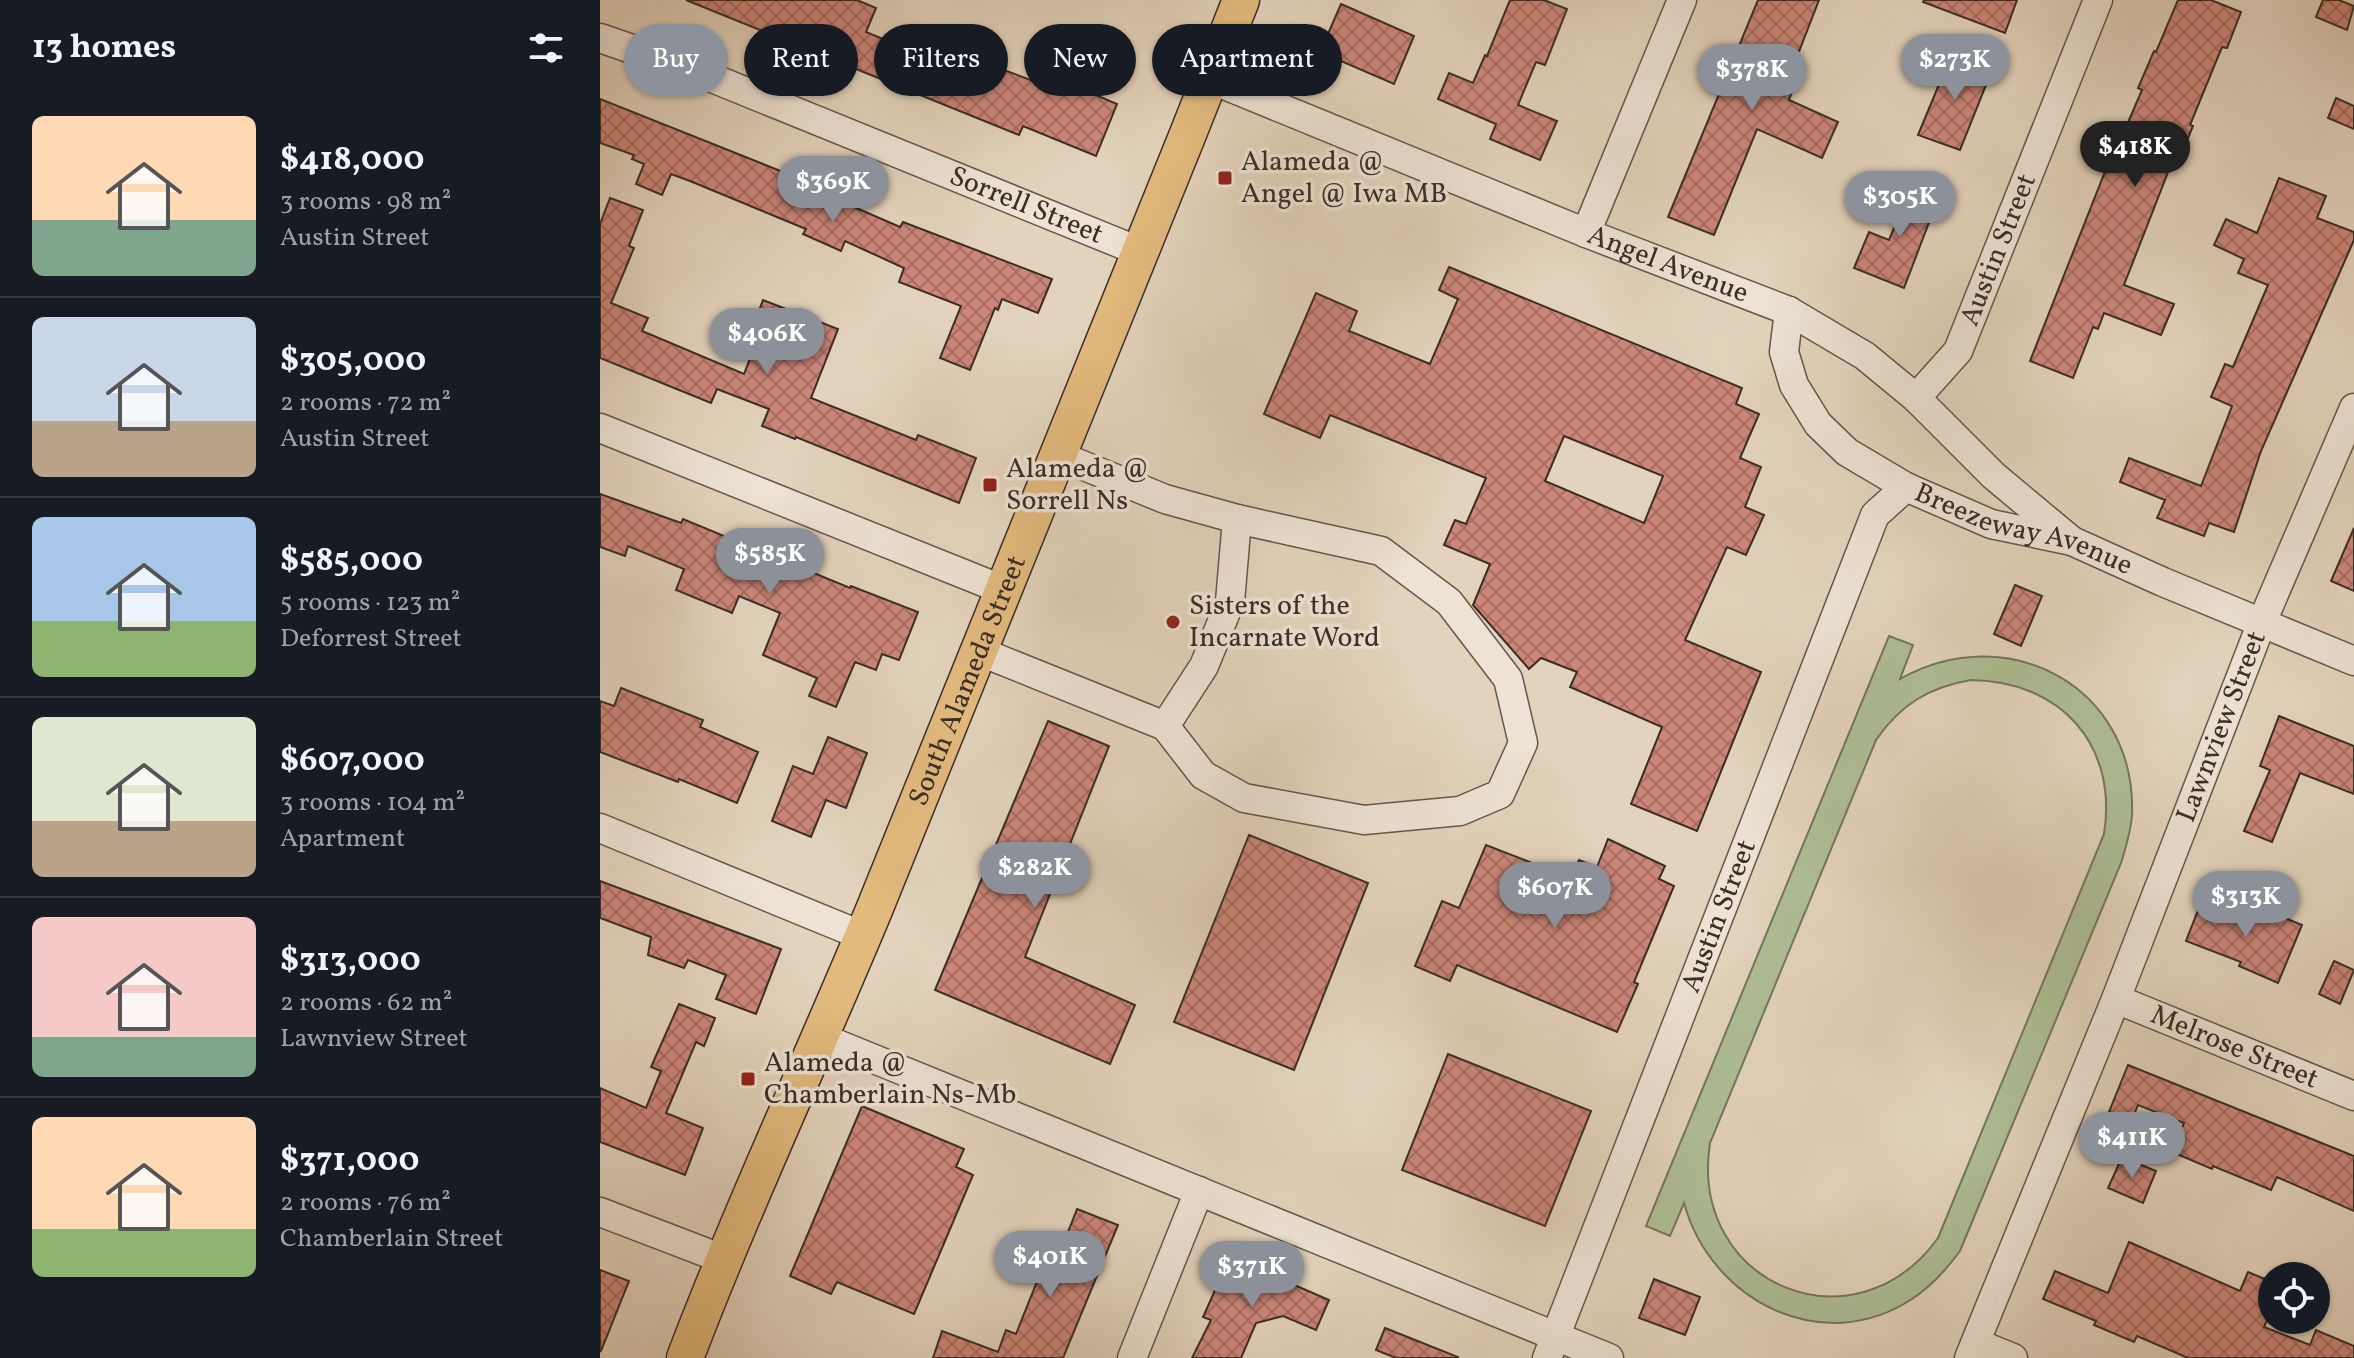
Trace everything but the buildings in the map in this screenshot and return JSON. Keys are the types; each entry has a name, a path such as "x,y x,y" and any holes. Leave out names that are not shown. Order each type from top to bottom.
{"main road":[{"name":"South Alameda Street","path":"1232,24 1241,0"},
{"name":"South Alameda Street","path":"685,1358 723,1259 863,936 981,652 1203,96"}],"street":[{"path":"1586,233 1682,0"},
{"name":"Austin Street","path":"1916,398 1958,351 2098,0"},
{"name":"Sorrell Street","path":"600,38 690,69 1141,252"},
{"name":"Angel Avenue","path":"1252,96 1586,233 1789,311 1865,356 1916,398 1994,476 2072,541"},
{"name":"Breezeway Avenue","path":"1789,311 1784,352 1794,385 1818,424 1847,452 1906,487 1991,524 2072,541 2354,661"},
{"name":"Lawnview Street","path":"1973,1351 2116,999 2262,622 2354,408"},
{"path":"600,428 1006,591"},
{"path":"981,652 1165,726 1203,775 1244,798 1364,820 1460,811 1500,794 1523,743 1508,679 1449,602 1381,551 1237,519 1165,499 1060,456"},
{"name":"Austin Street","path":"1552,1347 1875,515 1906,487"},
{"path":"1165,726 1204,666 1230,602 1237,519"},
{"path":"600,828 863,936"},
{"name":"Melrose Street","path":"2116,999 2354,1096"},
{"path":"820,1037 1199,1191 1552,1347 1609,1358"},
{"path":"1132,1358 1199,1191"},
{"path":"600,1212 723,1259"},
{"path":"1973,1351 2013,1358"}],"green space":[{"path":"1889,636 1913,645 1900,679 1941,662 1983,657 2022,661 2058,676 2089,700 2113,731 2128,770 2132,815 2128,839 2121,863 1960,1251 1949,1265 1912,1299 1877,1316 1842,1323 1807,1320 1774,1310 1744,1292 1718,1268 1698,1238 1684,1203 1670,1236 1646,1226","holes":["1971,680 2003,683 2032,692 2056,706 2076,724 2092,746 2102,773 2106,802 2104,834 1938,1238 1903,1273 1864,1292 1823,1296 1784,1287 1750,1266 1725,1234 1710,1192 1710,1143 1876,740 1906,707 1942,687"]}],"place":[{"name":"Alameda @ Angel @ Iwa MB","path":"1225,178"},
{"name":"Alameda @ Sorrell Ns","path":"990,485"},
{"name":"Sisters of the Incarnate Word","path":"1173,622"},
{"name":"Alameda @ Chamberlain Ns-Mb","path":"748,1079"}]}
